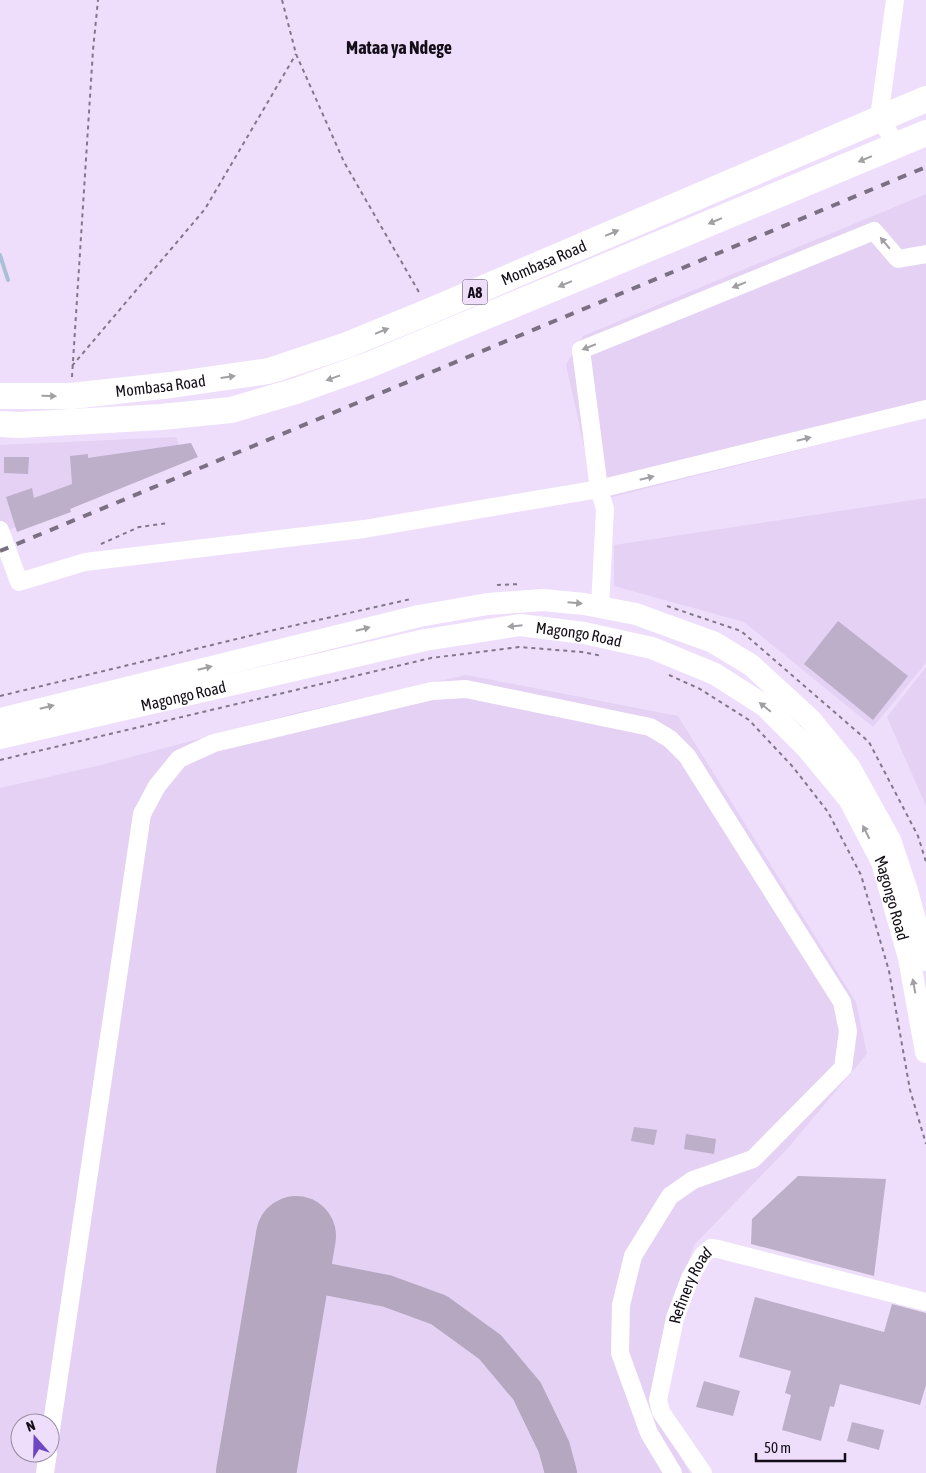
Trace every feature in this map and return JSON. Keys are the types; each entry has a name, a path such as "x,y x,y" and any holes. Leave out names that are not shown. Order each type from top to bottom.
{"highway":[{"name":"Mombasa Road","path":"0,396 71,396 171,386 269,371 347,345 430,311 926,99"},
{"name":"Mombasa Road","path":"0,424 161,418 231,410 296,391 369,365 926,133"}],"main road":[{"name":"Magongo Road","path":"0,719 416,607 543,600 600,607 636,614 713,642 751,665 810,719 850,768 890,840 907,891 926,960"},
{"path":"416,607 425,640"},
{"name":"Magongo Road","path":"0,738 425,640 520,625 584,633 652,648 715,674 765,706 806,747 849,799 882,862 909,958 926,1052"}],"street":[{"path":"895,0 879,118 897,145"},
{"path":"600,607 605,509 599,489 581,350 874,230 898,259 926,254"},
{"path":"0,530 19,582 85,562 364,529 599,489 926,409"},
{"path":"54,1413 142,814 157,786 179,759 214,743 432,691 466,689 650,727 670,739 687,756 842,1002 848,1031 843,1068 753,1160 693,1180 670,1196 633,1256 621,1305 620,1353 649,1433 673,1473"},
{"name":"Refinery Road","path":"703,1473 661,1412 658,1400 674,1318 694,1269 699,1259 707,1251 711,1248 718,1249 926,1302"}],"path":[{"path":"71,396 93,50 98,0"},
{"path":"282,0 296,54 344,162 430,311"},
{"path":"72,366 205,209 296,54"},
{"path":"85,562 91,549 99,545 139,527 169,523"},
{"path":"490,586 509,583 528,584"},
{"path":"659,604 741,631 869,742 918,836 926,862"},
{"path":"0,696 274,630 416,607"},
{"path":"0,760 431,658 519,647 582,652 608,657"},
{"path":"668,674 700,690 749,720 793,767 828,812 861,875 886,962 910,1090 926,1144"}],"shaded area":[{"path":"926,194 926,418 596,501 566,365 583,336"},
{"path":"176,437 183,456 0,534 0,445"},
{"path":"926,498 926,663 873,727 744,622 614,586 614,545"},
{"path":"926,667 926,806 887,717"},
{"path":"466,675 678,716 856,1002 867,1054 788,1148 694,1245 674,1305 660,1421 690,1473 0,1473 0,788 101,765 296,713"}],"building":[{"path":"191,443 198,457 70,509 71,512 17,532 6,497 32,488 34,498 72,484 70,456 88,454 88,458"},
{"path":"4,457 29,457 28,474 4,473"},
{"path":"838,621 908,676 873,720 804,664"},
{"path":"634,1127 657,1130 654,1145 631,1141"},
{"path":"686,1134 716,1139 714,1154 684,1149"},
{"path":"798,1176 886,1179 874,1276 751,1244 752,1219"},
{"path":"755,1297 884,1332 892,1304 926,1313 926,1385 920,1405 840,1384 834,1407 830,1406 821,1441 782,1430 791,1395 785,1393 791,1371 739,1357"},
{"path":"704,1381 740,1391 733,1416 696,1407"},
{"path":"852,1422 884,1430 879,1450 847,1441"}],"waterway":[{"path":"0,255 8,280"}],"taxiway":[{"path":"290,1272 387,1291 439,1310 490,1347 527,1391 554,1447 561,1473"}],"runway":[{"path":"256,1473 296,1236"}],"railway":[{"path":"0,551 926,167"}],"district":[{"name":"Mataa ya Ndege","path":"399,47"}]}
